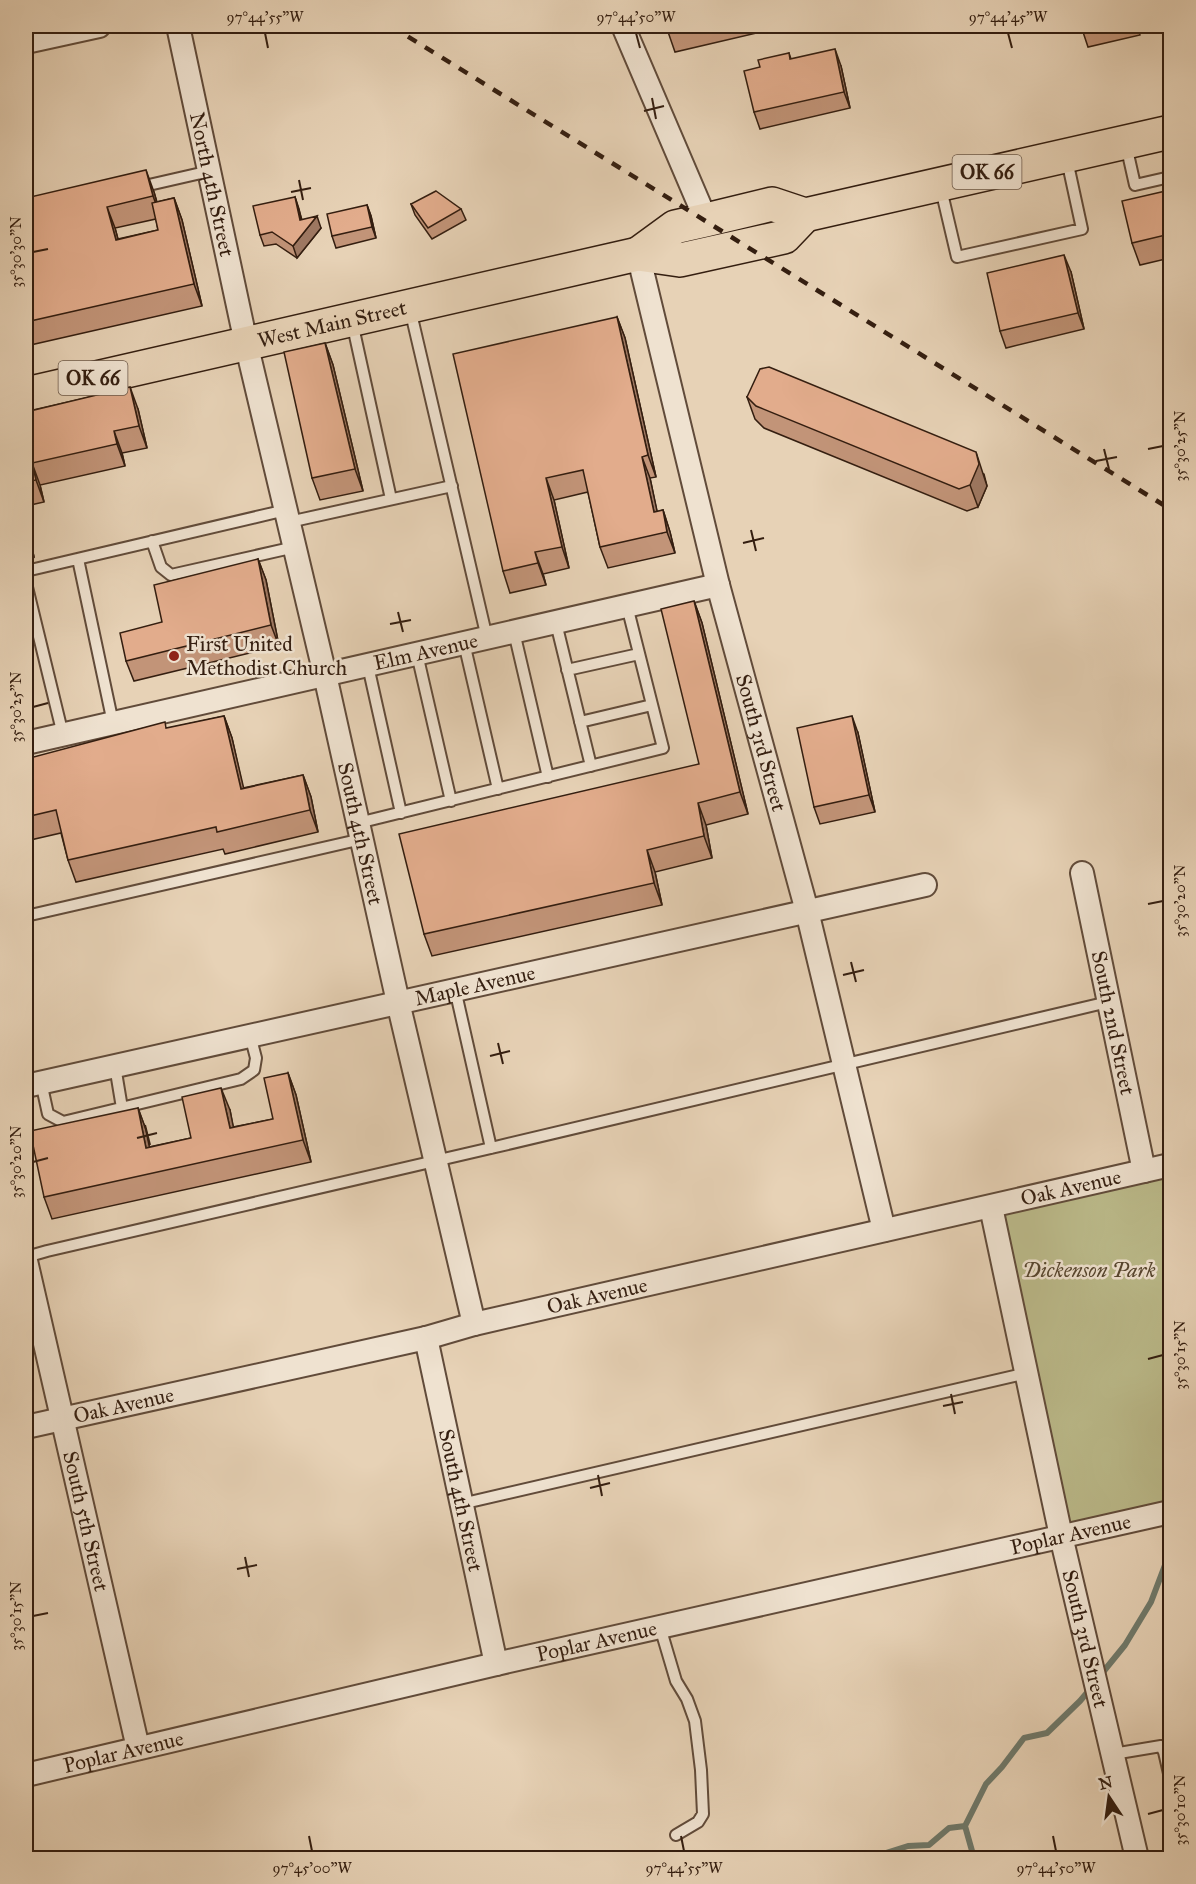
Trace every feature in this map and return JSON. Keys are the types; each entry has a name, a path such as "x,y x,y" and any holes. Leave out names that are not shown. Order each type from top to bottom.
{"main road":[{"name":"OK 66","path":"805,215 1170,132"},
{"name":"West Main Street","path":"26,394 638,254 680,261 784,237 805,215 772,204 675,227 638,254"}],"street":[{"path":"26,42 99,26"},
{"name":"North 4th Street","path":"178,26 246,343"},
{"path":"623,26 706,220"},
{"name":"South 3rd Street","path":"638,254 718,585 807,911 884,1230"},
{"name":"South 4th Street","path":"246,343 474,1324"},
{"name":"Elm Avenue","path":"26,743 718,585"},
{"name":"South 2nd Street","path":"1082,873 1144,1171"},
{"name":"Maple Avenue","path":"33,1084 925,885"},
{"name":"Oak Avenue","path":"26,1427 426,1338 474,1324 1170,1165"},
{"name":"South 3rd Street","path":"991,1207 1061,1536 1137,1858"},
{"name":"South 5th Street","path":"26,1259 138,1748"},
{"name":"South 4th Street","path":"426,1338 496,1664"},
{"name":"Poplar Avenue","path":"26,1775 496,1664 1170,1512"}],"lane":[{"path":"1125,142 1135,185 1170,177"},
{"path":"939,183 957,257 1082,229 1066,155"},
{"path":"129,190 210,171"},
{"path":"410,306 487,638"},
{"path":"351,319 391,499"},
{"path":"26,571 153,541 452,486"},
{"path":"153,541 161,567 171,575 295,547"},
{"path":"78,559 113,723"},
{"path":"26,583 63,735"},
{"path":"26,916 360,831 401,813 663,748 627,606"},
{"path":"556,623 591,766"},
{"path":"513,632 548,777"},
{"path":"464,644 498,789"},
{"path":"417,654 451,801"},
{"path":"567,670 639,654"},
{"path":"368,666 401,813"},
{"path":"580,722 652,705"},
{"path":"455,989 491,1148"},
{"path":"26,1259 58,1248 1108,1002"},
{"path":"33,1084 48,1114 63,1122 241,1079 254,1070 256,1058 250,1035"},
{"path":"115,1066 122,1108"},
{"path":"461,1504 1027,1373"},
{"path":"660,1627 676,1681 687,1699 695,1721 703,1787 703,1814 698,1822 676,1834"},
{"path":"1111,1746 1161,1746 1170,1778"}],"green space":[{"name":"Dickenson Park","path":"1170,1167 1170,1510 1061,1536 991,1207"}],"building":[{"path":"666,26 684,26 667,30"},
{"path":"1081,26 1103,26 1082,30"},
{"path":"835,49 844,92 754,112 744,71 760,67 758,60 789,53 790,59"},
{"path":"146,170 153,196 107,207 116,240 158,230 152,203 174,198 194,284 26,322 26,198"},
{"path":"1170,190 1170,234 1132,243 1122,201"},
{"path":"436,191 461,209 428,228 411,204"},
{"path":"295,197 300,220 317,216 293,246 272,232 260,235 253,206"},
{"path":"367,205 372,227 332,236 327,214"},
{"path":"1064,255 1078,313 1000,331 987,273"},
{"path":"617,317 648,455 642,457 654,512 663,510 667,532 600,547 583,470 546,478 562,547 535,552 538,563 503,571 453,354"},
{"path":"325,343 355,469 312,478 284,352"},
{"path":"769,367 976,452 979,464 970,485 959,489 756,406 747,397 760,369"},
{"path":"130,387 139,426 114,431 117,444 32,463 36,480 26,482 26,412"},
{"path":"258,559 271,625 126,661 120,633 162,622 154,585"},
{"path":"694,601 740,792 698,803 704,836 647,850 654,883 424,934 399,834 699,764 661,609"},
{"path":"224,716 241,789 303,775 310,810 217,832 216,827 68,860 56,810 26,817 26,759 165,722 166,728"},
{"path":"852,716 869,795 814,807 797,728"},
{"path":"288,1073 303,1140 44,1197 30,1131 138,1108 146,1148 191,1138 182,1097 221,1088 230,1128 273,1119 264,1078"}],"waterway":[{"path":"1099,1677 1125,1645 1151,1602 1170,1552"},
{"path":"974,1858 965,1826 986,1784 1024,1738 1047,1733 1091,1688"},
{"path":"870,1858 908,1846 929,1845 949,1828 965,1826"}],"railway":[{"path":"391,26 1170,509"}],"place":[{"name":"First United Methodist Church","path":"174,656"}]}
